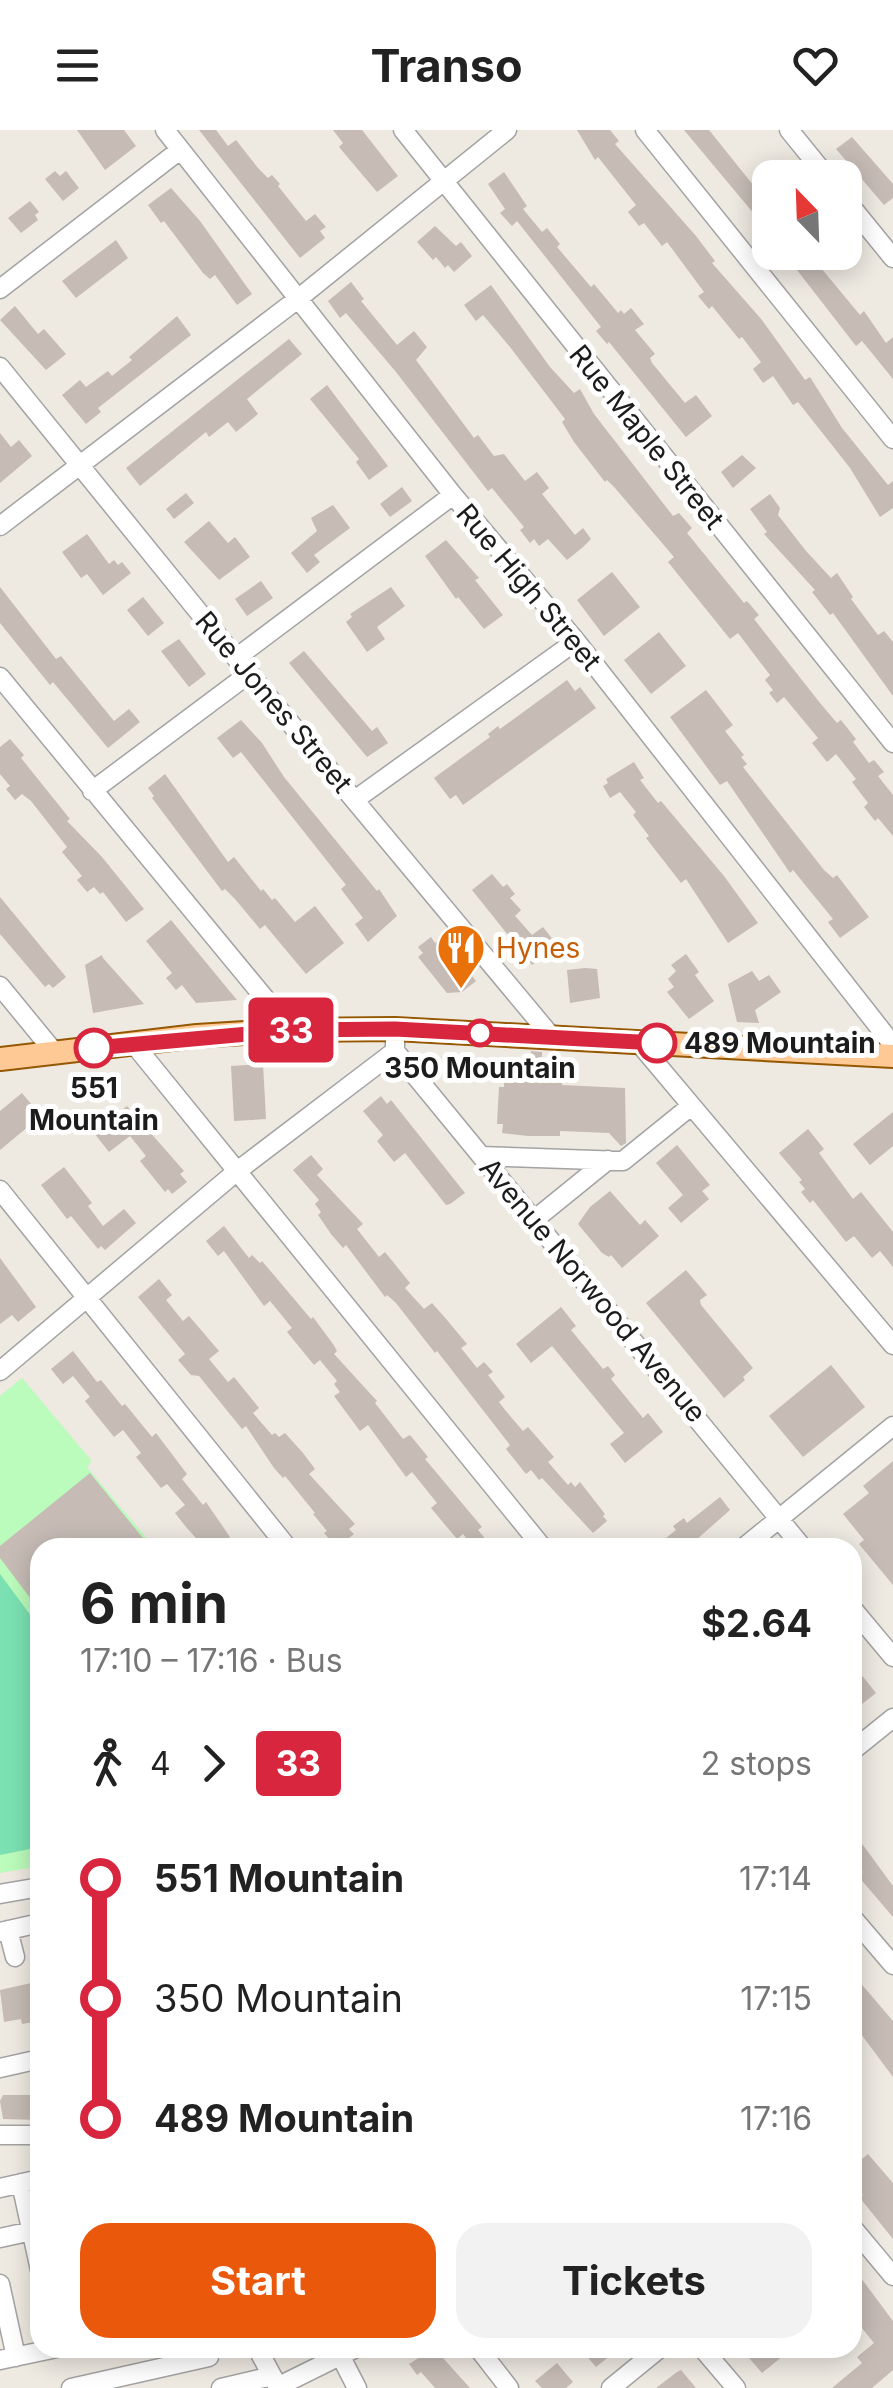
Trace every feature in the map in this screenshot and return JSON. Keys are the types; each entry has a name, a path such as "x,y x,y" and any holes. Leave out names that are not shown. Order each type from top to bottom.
{"main road":[{"path":"0,1059 291,1030 395,1040 550,1036 893,1056"}],"street":[{"name":"Rue High Street","path":"165,130 453,495 576,641 893,1045"},
{"name":"Rue Maple Street","path":"403,130 893,743"},
{"path":"0,526 299,298 506,130"},
{"path":"645,130 893,440"},
{"path":"789,130 813,160"},
{"path":"0,289 180,150"},
{"path":"862,220 893,258"},
{"name":"Rue Jones Street","path":"0,367 550,1036"},
{"path":"236,658 453,495"},
{"path":"356,800 576,641"},
{"path":"92,791 250,673"},
{"path":"0,677 291,1030"},
{"path":"0,986 55,1052"},
{"path":"0,1371 395,1040"},
{"name":"Avenue Norwood Avenue","path":"395,1040 481,1156 795,1538"},
{"path":"638,1042 893,1345"},
{"path":"134,1043 535,1538"},
{"path":"481,1156 623,1161 692,1106"},
{"path":"534,1220 608,1160"},
{"path":"0,1190 280,1538"},
{"path":"755,1538 893,1426"},
{"path":"862,1622 893,1657"},
{"path":"862,1743 893,1718"},
{"path":"0,1894 30,1889"},
{"path":"14,1957 4,1931 30,1925"},
{"path":"862,1928 893,1964"},
{"path":"0,2068 30,2061"},
{"path":"0,2135 30,2135"},
{"path":"0,2188 30,2181"},
{"path":"0,2238 30,2231"},
{"path":"862,2239 893,2276"},
{"path":"0,2284 8,2358"},
{"path":"72,2388 205,2358"},
{"path":"262,2358 276,2384"},
{"path":"221,2388 276,2384 333,2358"},
{"path":"350,2358 358,2388"},
{"path":"486,2358 509,2388"},
{"path":"610,2388 648,2358"},
{"path":"710,2358 736,2388"}],"green space":[{"path":"22,1378 92,1461 87,1467 146,1538 30,1538 30,1868 0,1873 0,1396"},
{"path":"0,1574 30,1614 30,1849 0,1855"}],"building":[{"path":"77,130 124,130 136,146 105,170"},
{"path":"199,130 216,130 228,146 236,140 268,178 272,175 280,184 306,221 315,214 326,227 320,231 325,238 300,258"},
{"path":"333,130 362,130 398,176 377,192 339,147 343,143"},
{"path":"577,130 610,130 619,141 615,144 696,236 715,261 712,263 762,320 805,380 810,377 842,428 888,485 893,481 893,508 880,517 850,468 798,402 793,405 773,376 763,383 753,369 761,362 742,337 739,339 712,306 709,309 698,296 704,292 667,242 662,246 644,223 639,226 628,212 636,205 598,157 595,160"},
{"path":"684,130 709,130 752,184 752,211"},
{"path":"852,137 893,184 893,198 884,205 862,179 862,160 845,160 836,149"},
{"path":"55,171 60,176 66,171 79,188 63,201 45,179"},
{"path":"504,172 527,206 523,209 542,232 547,228 560,244 557,247 591,287 594,284 618,313 621,310 624,314 631,308 644,324 635,330 655,354 650,358 652,363 685,403 696,395 712,416 686,437 596,331 601,327 517,221 512,226 500,213 505,209 488,184"},
{"path":"171,188 200,221 252,294 237,305 215,275 210,279 203,273 148,205"},
{"path":"30,201 39,212 35,215 38,220 21,233 8,218"},
{"path":"435,226 456,246 461,242 472,256 454,272 436,257 433,260 417,242"},
{"path":"116,240 128,258 76,298 62,281"},
{"path":"797,270 823,270 860,315 864,311 886,343 893,337 893,379 862,341 856,346"},
{"path":"351,282 364,299 361,301 397,345 414,331 427,347 416,360 474,438 478,435 494,456 504,454 525,481 537,472 549,488 542,494 575,535 583,528 591,539 583,547 567,560 548,539 539,546 534,539 530,543 520,530 524,527 492,488 488,491 396,372 346,313 340,318 328,301"},
{"path":"491,285 550,367 574,393 580,389 594,414 673,516 679,513 692,528 687,533 744,603 747,601 759,615 754,619 820,703 837,723 841,720 869,763 874,760 884,772 878,776 893,795 893,836 864,807 868,803 852,782 856,779 836,754 827,762 812,743 818,738 784,697 777,703 769,693 773,690 765,680 770,675 738,633 730,639 668,562 674,557 615,488 605,482 574,442 562,422 565,419 510,347 483,315 476,321 464,305"},
{"path":"15,306 38,334 44,329 66,354 46,370 0,320"},
{"path":"177,316 191,335 98,408 101,412 86,424 62,395 80,380 86,387 108,371 112,376"},
{"path":"289,339 302,354 247,399 258,414 236,432 228,422 209,437 206,432 140,486 126,468"},
{"path":"327,385 388,466 369,480 356,462 359,459 310,399"},
{"path":"0,433 11,447 19,440 32,456 0,483"},
{"path":"742,455 756,468 733,488 721,472"},
{"path":"402,487 412,501 390,517 380,504"},
{"path":"186,493 194,503 174,519 166,509"},
{"path":"770,494 780,508 778,515 806,551 831,578 837,573 878,635 884,631 893,642 893,696 833,613 830,615 812,592 815,590 764,534 767,532 750,509"},
{"path":"333,505 350,528 314,555 320,562 307,573 291,553 317,531 311,518"},
{"path":"209,521 228,543 235,537 250,557 219,580 184,542"},
{"path":"87,534 109,564 114,560 118,565 122,562 131,573 103,595 87,574 81,578 62,552"},
{"path":"446,540 479,578 475,580 503,615 484,629 425,556"},
{"path":"612,572 640,607 604,636 577,600"},
{"path":"261,581 273,598 247,616 235,599"},
{"path":"0,587 56,659 61,656 114,721 129,709 140,722 108,748 0,623"},
{"path":"391,587 405,606 377,627 385,639 367,652 346,622 352,617 350,614"},
{"path":"143,597 164,623 148,636 127,610"},
{"path":"659,632 686,666 651,694 624,660"},
{"path":"179,639 206,674 189,687 161,651"},
{"path":"304,651 372,731 377,727 388,743 367,757 289,663"},
{"path":"567,680 575,691 580,687 596,708 463,805 456,795 450,799 434,778 490,737 488,734 498,726 500,729"},
{"path":"706,690 733,725 725,731 744,755 741,757 747,764 743,767 824,870 833,878 837,875 869,917 840,938 828,922 833,919 793,870 790,873 727,781 720,785 670,717"},
{"path":"241,720 397,916 368,942 355,924 363,918 341,889 346,885 241,752 233,758 217,738"},
{"path":"10,739 70,819 67,821 144,909 126,922 103,892 100,894 94,887 87,892 77,880 82,876 62,852 67,847 31,801 22,794 15,800 6,789 10,786 0,774 0,747"},
{"path":"634,762 644,778 640,780 724,876 758,923 728,943 686,879 681,883 646,838 649,836 633,815 636,812 620,792 610,798 603,786 608,783 606,779"},
{"path":"165,774 228,862 234,857 261,891 272,900 275,898 295,922 315,906 344,943 306,974 265,925 260,929 225,889 222,891 152,798 148,788"},
{"path":"492,874 515,894 510,898 521,910 515,916 532,935 543,927 558,946 532,965 472,890"},
{"path":"0,897 66,977 53,988 49,984 45,987 0,934"},
{"path":"171,920 237,1000 196,1003 182,985 176,990 166,978 172,973 146,941"},
{"path":"431,937 435,943 442,938 476,981 462,992 447,993 418,957 423,953 418,947"},
{"path":"686,954 699,972 695,975 714,1001 689,1019 667,992 674,987 668,979 676,971 671,965"},
{"path":"102,955 144,1004 93,1013 85,965"},
{"path":"597,969 600,998 570,1003 567,970"},
{"path":"752,971 759,981 769,975 781,992 755,1010 759,1023 737,1022 728,984"},
{"path":"531,1051 542,1052 542,1081 625,1088 626,1143 621,1146 609,1133 502,1133 503,1124 497,1124 499,1087 504,1087 504,1079 529,1080"},
{"path":"263,1064 266,1119 234,1121 231,1066"},
{"path":"22,1093 41,1116 0,1150 0,1111"},
{"path":"381,1096 387,1104 391,1100 465,1193 446,1205 405,1153 394,1162 377,1141 383,1135 363,1111"},
{"path":"127,1106 184,1171 180,1174 187,1182 172,1194 168,1189 165,1192 140,1161 146,1156 130,1136 109,1152 94,1133"},
{"path":"893,1112 893,1146 870,1165 853,1144"},
{"path":"808,1129 824,1149 819,1153 853,1199 861,1192 893,1232 893,1267 880,1251 872,1258 854,1236 846,1242 813,1200 810,1203 801,1192 805,1189 799,1182 802,1180 779,1153"},
{"path":"677,1145 710,1185 702,1191 709,1199 681,1223 668,1208 683,1195 656,1163"},
{"path":"311,1155 323,1169 317,1175 363,1224 357,1229 379,1257 385,1252 410,1283 405,1288 424,1309 432,1303 467,1344 461,1348 477,1368 484,1362 493,1372 488,1375 505,1397 499,1402 505,1410 523,1431 528,1427 554,1457 548,1462 568,1485 571,1482 575,1487 580,1482 605,1514 607,1521 593,1533 542,1478 539,1480 531,1470 526,1474 506,1449 510,1445 437,1351 396,1303 385,1297 346,1245 343,1248 331,1234 318,1215 321,1212 315,1204 319,1200 293,1170"},
{"path":"64,1167 92,1203 88,1206 103,1226 124,1209 136,1223 105,1250 101,1246 98,1249 71,1216 67,1219 41,1185"},
{"path":"610,1191 640,1225 645,1220 659,1236 622,1268 611,1255 602,1253 578,1224 590,1207"},
{"path":"224,1226 249,1258 252,1255 262,1261 313,1317 337,1351 334,1354 377,1401 403,1439 410,1435 428,1457 425,1459 482,1527 478,1530 485,1538 466,1538 463,1534 456,1538 431,1508 437,1503 412,1472 406,1477 368,1425 360,1431 334,1396 340,1392 334,1384 337,1381 320,1360 314,1365 287,1332 292,1328 270,1301 264,1306 224,1251 218,1256 206,1241"},
{"path":"0,1258 36,1307 18,1322 12,1315 0,1324"},
{"path":"686,1270 707,1295 700,1300 701,1305 753,1368 724,1398 646,1303"},
{"path":"159,1279 172,1295 166,1300 183,1321 189,1316 219,1351 209,1359 228,1382 234,1377 259,1408 253,1413 272,1435 279,1437 285,1433 303,1453 315,1469 309,1474 355,1524 349,1529 354,1534 349,1538 328,1538 315,1513 274,1468 246,1426 242,1429 199,1376 191,1375 178,1360 185,1354 138,1297"},
{"path":"561,1307 576,1326 571,1330 603,1369 608,1366 615,1375 611,1379 643,1418 648,1413 663,1432 625,1463 610,1444 624,1433 552,1346 531,1363 516,1344"},
{"path":"73,1351 97,1382 101,1380 122,1406 125,1404 152,1437 156,1433 187,1474 182,1479 203,1505 206,1502 230,1537 196,1538 175,1513 185,1505 167,1484 161,1488 136,1457 141,1453 123,1430 114,1437 85,1401 90,1397 73,1376 63,1384 51,1369"},
{"path":"831,1365 865,1407 803,1457 769,1416"},
{"path":"893,1461 893,1585 862,1548 864,1540 843,1514 869,1493 863,1486"},
{"path":"90,1473 143,1538 30,1538 30,1598 0,1558 0,1546"},
{"path":"720,1497 730,1510 698,1538 666,1538 684,1518 687,1523"},
{"path":"862,1676 876,1693 862,1704"},
{"path":"862,1844 893,1886 893,1917 862,1881"},
{"path":"30,1983 30,2023 22,2024 21,2019 4,2022 0,1990"},
{"path":"862,1985 893,2021 893,2077 862,2035"},
{"path":"3,2095 30,2095 30,2120 3,2119"},
{"path":"868,2154 893,2183 893,2239 862,2200 862,2159"},
{"path":"862,2279 893,2321 893,2370 872,2388 832,2388 862,2363 858,2358 874,2343 862,2328"},
{"path":"418,2358 443,2358 470,2388 435,2388 409,2364"},
{"path":"588,2358 607,2358 596,2367"},
{"path":"749,2358 781,2358 762,2373"},
{"path":"557,2363 573,2382 566,2388 542,2388 535,2381"},
{"path":"681,2370 696,2388 656,2388 677,2372"}],"bus line":[{"name":"33","path":"94,1048 291,1030 395,1029 657,1043"}],"place":[{"name":"Hynes","path":"461,990"},
{"name":"350 Mountain","path":"480,1033"},
{"name":"489 Mountain","path":"657,1043"},
{"name":"551 Mountain","path":"94,1048"}]}
